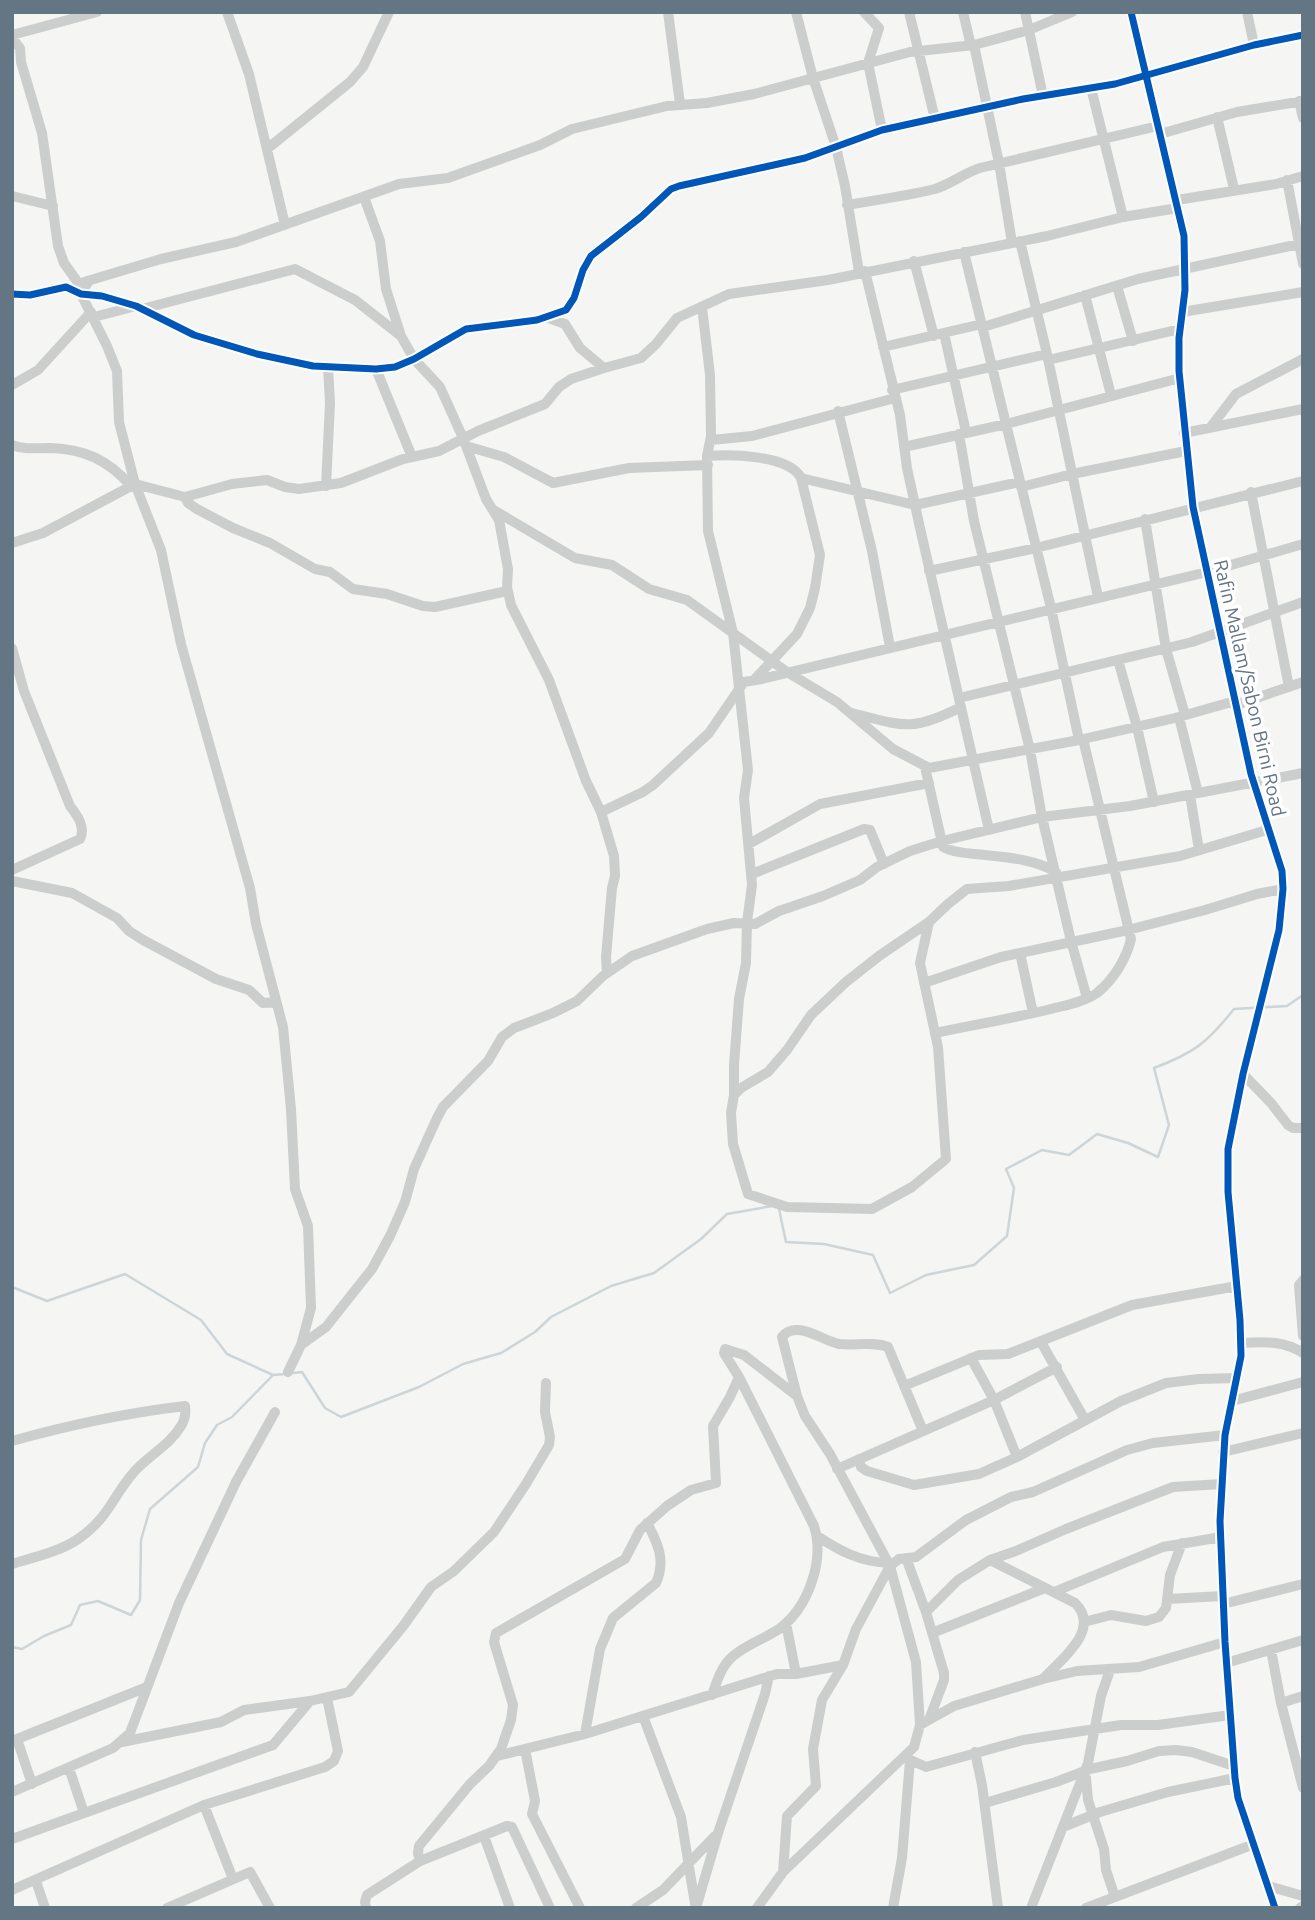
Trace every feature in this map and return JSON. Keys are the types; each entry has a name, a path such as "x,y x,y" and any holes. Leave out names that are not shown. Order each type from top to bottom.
{"street":[{"path":"97,12 12,36 20,48 21,62 41,133 61,255 83,286 92,315 117,371 119,422 133,485 161,550 178,635 250,888 256,924 283,1027 295,1189 307,1226 311,1308 301,1345 288,1372"},
{"path":"227,12 249,74 285,225"},
{"path":"267,149 350,82 363,67 389,12"},
{"path":"668,12 680,104"},
{"path":"796,12 813,78 836,147 862,272 894,394 929,571 989,830"},
{"path":"864,12 876,22 880,31 868,64 882,130"},
{"path":"909,12 934,119"},
{"path":"962,12 988,107 1016,242 1038,311 1098,597"},
{"path":"1025,12 1043,96"},
{"path":"12,294 30,295 83,286 161,259 236,242 399,184 448,178 540,145 576,128 680,104 720,101 918,51 972,46 1029,30 1072,12"},
{"name":"Rafin Mallam/Sabon Birni Road","path":"1131,12 1184,236 1186,270 1180,329 1180,378 1193,508 1253,783 1282,871 1279,930 1243,1074 1228,1149 1228,1192 1241,1343 1225,1435 1221,1484 1223,1600 1235,1778 1238,1798 1275,1908"},
{"path":"1247,12 1254,45"},
{"path":"83,286 102,296 139,307 220,345 283,360 328,367 395,367 466,329 546,317 566,310 571,305 583,270 599,248 628,228 671,189 805,158 882,130 1091,88 1254,45 1303,35"},
{"path":"1091,88 1123,217"},
{"path":"848,205 936,188 967,172 999,163 1217,117 1301,101 1303,118"},
{"path":"1217,117 1234,189"},
{"path":"12,445 25,449 48,448 79,452 105,461 133,485 185,497 232,484 267,480 291,488 326,486 352,480 412,457 465,442 545,404 564,383 645,356 677,318 730,294 828,279 1016,242 1234,189 1303,176"},
{"path":"1287,180 1303,264"},
{"path":"12,196 53,206"},
{"path":"364,197 380,241 386,289 401,336 414,359 440,387 491,508 499,520 508,569 507,591 513,610 549,680 586,780 601,812 615,866 606,957 607,973"},
{"path":"883,347 1038,311 1116,286 1186,270 1300,238"},
{"path":"935,1032 1033,1013 1087,998 1112,979 1125,957 1131,939 1064,673 1051,608 964,252"},
{"path":"914,261 953,376 970,493 984,559 1030,750 1042,817 1071,941 1087,998"},
{"path":"12,385 38,370 92,315 139,307 295,269 355,300 401,336"},
{"path":"1116,286 1133,341"},
{"path":"1182,312 1303,292"},
{"path":"1085,295 1111,395"},
{"path":"702,307 710,376 708,531 733,633 748,771 744,798 752,874 731,1113 733,1144 746,1193 787,1207 872,1209 912,1187 946,1160 938,1047 920,963 929,922"},
{"path":"546,317 565,324 580,348 604,368"},
{"path":"710,440 752,436 993,366 1100,349 1180,329"},
{"path":"1209,428 1236,394 1303,359"},
{"path":"326,486 330,403 328,367"},
{"path":"376,369 412,457"},
{"path":"904,447 1006,424 1180,378"},
{"path":"1184,433 1303,409"},
{"path":"838,411 872,551 890,647"},
{"path":"465,442 504,457 553,484 629,468 708,461 729,455 779,462 794,468 801,478 821,560 804,623 773,661 753,680"},
{"path":"801,478 915,505 1186,451"},
{"path":"929,571 1036,548 1303,481"},
{"path":"12,543 43,533 133,485"},
{"path":"1251,492 1289,687"},
{"path":"185,497 188,503 197,509 233,528 275,545 307,566 330,572 347,586 359,591 387,594 423,606 435,607 507,591"},
{"path":"491,508 575,558 612,565 649,589 687,600 787,672 831,698 893,749 925,767 975,761 1137,727 1235,703 1303,682"},
{"path":"1145,519 1166,649 1182,716 1199,850"},
{"path":"601,812 653,785 709,733 744,682 1207,572 1303,544"},
{"path":"848,712 910,726 944,715 960,702 1014,685 1166,649 1220,633 1303,602"},
{"path":"12,648 24,691 71,808 78,815 82,832 80,839 12,870"},
{"path":"1118,660 1154,802"},
{"path":"925,767 943,847 1042,865 1057,875"},
{"path":"301,1345 326,1326 372,1269 390,1237 423,1147 443,1107 488,1061 506,1032 578,1001 607,973 632,956 707,929 747,922 755,924 779,911 860,880 910,851 942,841 1042,817 1154,802 1303,773"},
{"path":"749,844 820,804 929,783"},
{"path":"752,874 864,828 870,830 884,864"},
{"path":"734,1096 774,1065 818,1007 879,956 929,922 967,890 1009,886 1057,875 1113,868 1199,850 1267,830"},
{"path":"12,881 72,894 117,918 136,935 216,979 249,990 263,1003 276,1002"},
{"path":"924,983 988,960 1128,930 1283,889"},
{"path":"1020,953 1033,1013"},
{"path":"1243,1074 1288,1125 1303,1128"},
{"path":"1303,1280 1299,1285 1303,1336"},
{"path":"904,1385 986,1353 1008,1354 1132,1305 1237,1286"},
{"path":"923,1431 888,1346 840,1344 817,1334 790,1331 782,1337 805,1416 831,1454 889,1565 916,1662 925,1723"},
{"path":"1241,1343 1273,1341 1303,1353"},
{"path":"1041,1342 1085,1420"},
{"path":"712,1695 720,1671 730,1659 786,1623 808,1594 812,1583 817,1536 739,1377 724,1353 725,1349 744,1355 797,1396"},
{"path":"971,1358 994,1401 1017,1457"},
{"path":"837,1469 994,1401 1057,1367"},
{"path":"421,1861 419,1846 497,1756 511,1720 513,1705 494,1642 496,1633 625,1559 647,1523 682,1496 716,1483 713,1422 730,1397 739,1377"},
{"path":"859,1459 861,1467 867,1471 914,1485 979,1474 1017,1457 1121,1401 1166,1383 1237,1378"},
{"path":"1232,1401 1303,1382"},
{"path":"12,1792 122,1742 221,1722 244,1710 310,1701 349,1692 396,1636 431,1587 454,1571 494,1532 526,1484 549,1444 545,1412 546,1383"},
{"path":"12,1441 79,1423 185,1406 183,1425 133,1473 100,1522 76,1541 12,1564"},
{"path":"122,1742 134,1724 179,1603 210,1536 275,1412"},
{"path":"1223,1452 1303,1433"},
{"path":"783,1872 787,1816 816,1786 813,1749 818,1711 843,1665 856,1629 889,1565 899,1559 916,1557 966,1520 1011,1497 1032,1492 1127,1450 1153,1443 1225,1435"},
{"path":"926,1612 958,1580 990,1560 1016,1552 1066,1529 1173,1487 1221,1484"},
{"path":"585,1734 600,1649 613,1618 656,1583 659,1577 659,1545 647,1523"},
{"path":"817,1536 852,1556 889,1565"},
{"path":"932,1633 1163,1547 1221,1537"},
{"path":"1084,1622 1111,1615 1146,1621 1159,1617 1168,1599 1170,1575 1182,1543"},
{"path":"757,1908 783,1872 907,1758 944,1680 926,1612 906,1558"},
{"path":"990,1560 1075,1603 1083,1615 1083,1632 1043,1679"},
{"path":"1168,1599 1223,1600 1303,1584"},
{"path":"786,1623 796,1674"},
{"path":"1226,1663 1303,1640"},
{"path":"925,1723 963,1703 1043,1679 1077,1671 1139,1667 1225,1642"},
{"path":"1271,1650 1281,1703 1303,1788"},
{"path":"497,1756 585,1734 769,1676 843,1665"},
{"path":"1031,1908 1088,1763 1101,1696 1110,1670"},
{"path":"643,1716 681,1817 696,1908 769,1676"},
{"path":"32,1784 14,1740 147,1687"},
{"path":"1281,1703 1303,1696"},
{"path":"12,1890 36,1881 79,1858 204,1805 325,1767 334,1761 338,1751 327,1698"},
{"path":"12,1839 273,1745 310,1701"},
{"path":"907,1758 926,1767 1023,1740 1121,1725 1183,1722 1230,1715"},
{"path":"525,1749 535,1801 532,1814 580,1908"},
{"path":"985,1803 1159,1751 1192,1752 1234,1766"},
{"path":"975,1752 985,1803 998,1908"},
{"path":"893,1908 902,1858 907,1758"},
{"path":"69,1768 85,1813"},
{"path":"1083,1772 1110,1902"},
{"path":"1063,1827 1184,1787 1235,1778"},
{"path":"204,1805 233,1879"},
{"path":"366,1908 365,1898 368,1895 421,1861 507,1826 512,1827 550,1908"},
{"path":"636,1908 663,1890 718,1833"},
{"path":"484,1836 510,1908"},
{"path":"1086,1908 1110,1902 1254,1844"},
{"path":"172,1907 251,1872 270,1908"},
{"path":"36,1881 45,1908"},
{"path":"1268,1886 1303,1896"}],"waterway":[{"path":"779,1209 786,1242 824,1244 873,1255 890,1293 926,1275 974,1265 1007,1236 1014,1188 1006,1169 1042,1150 1069,1155 1097,1134 1128,1143 1158,1157 1169,1125 1154,1068 1199,1046 1234,1009 1287,1006 1303,995"},
{"path":"293,1373 302,1372 325,1408 341,1417 419,1387 463,1364 501,1353 535,1332 551,1317 611,1286 654,1273 701,1239 727,1214 772,1206"},
{"path":"12,1287 47,1301 125,1274 201,1320 227,1354 273,1375 286,1374"},
{"path":"12,1647 22,1649 71,1625 80,1605 98,1601 131,1615 140,1600 141,1540 150,1509 198,1467 205,1443 217,1425 232,1417 273,1375"}],"cycle path":[{"path":"1131,12 1184,236 1185,290 1179,338 1179,371 1193,507 1251,774 1282,871 1279,930 1243,1074 1228,1149 1228,1192 1241,1356 1225,1435 1220,1521 1235,1778 1238,1798 1275,1908"},
{"path":"12,294 30,295 66,287 81,294 102,296 136,306 194,335 257,354 313,366 376,369 395,367 466,329 537,320 566,310 574,298 583,270 591,256 641,217 671,189 679,186 805,158 882,130 1023,99 1115,84 1254,45 1303,35"}]}
